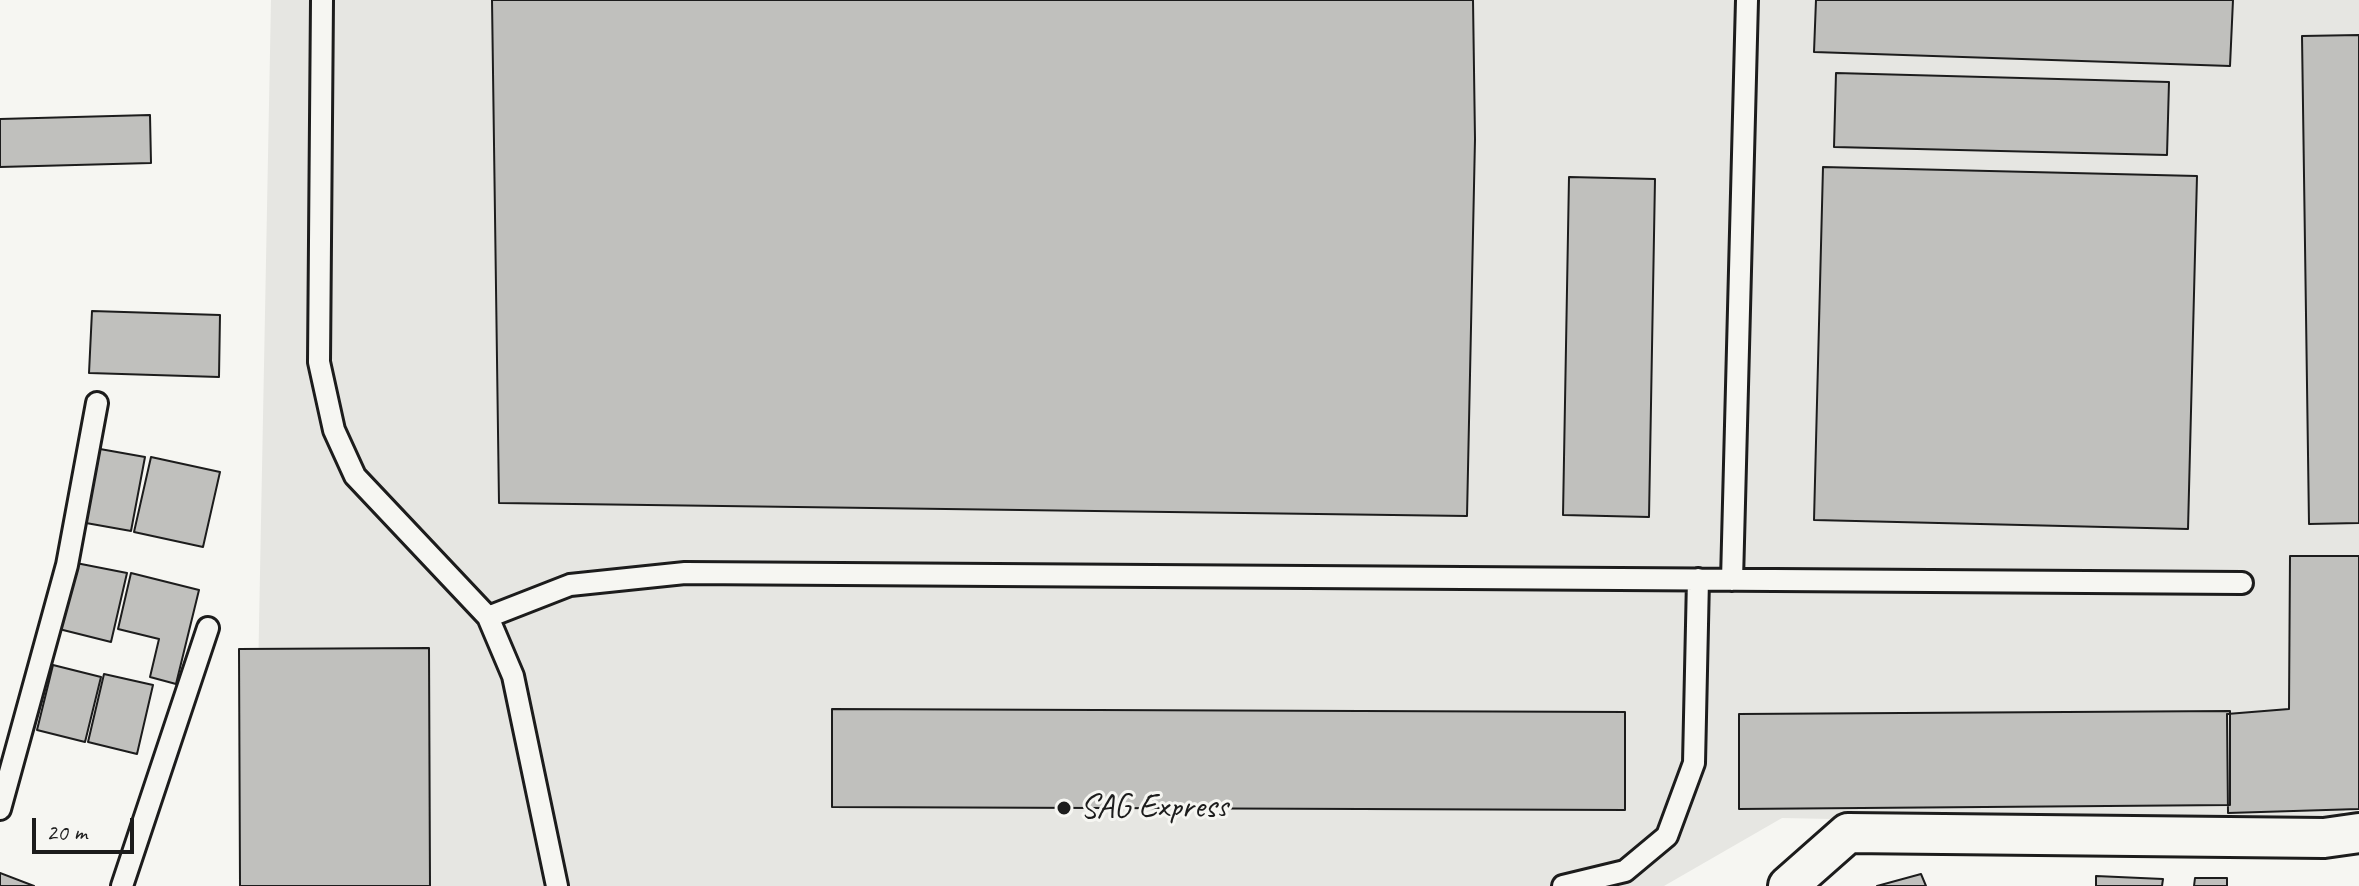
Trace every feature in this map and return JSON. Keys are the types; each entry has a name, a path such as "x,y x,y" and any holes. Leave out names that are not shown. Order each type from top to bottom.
{"street":[{"path":"1788,886 1848,833 2324,838 2359,833"}],"lane":[{"path":"322,0 319,362 334,430 355,476 488,617 513,676 557,886"},
{"path":"1732,580 1747,0"},
{"path":"0,809 67,565 97,403"},
{"path":"488,617 570,585 685,573 2242,583"},
{"path":"1563,886 1625,871 1667,836 1694,763 1698,579"},
{"path":"122,886 208,628"}],"shaded area":[{"path":"271,0 2359,0 2359,797 2326,829 1782,818 1664,886 254,886"}],"building":[{"path":"492,0 1473,0 1475,139 1467,516 499,503"},
{"path":"1816,0 2233,0 2230,66 1814,52"},
{"path":"2359,35 2359,523 2309,524 2302,36"},
{"path":"1836,73 2169,82 2167,155 1834,147"},
{"path":"150,115 151,163 0,167 0,119"},
{"path":"1823,167 2197,176 2188,529 1814,520"},
{"path":"1569,177 1655,179 1649,517 1563,515"},
{"path":"92,311 220,315 219,377 89,373"},
{"path":"100,449 145,457 131,531 86,523"},
{"path":"151,457 220,472 203,547 134,532"},
{"path":"2290,556 2359,556 2359,809 2228,813 2227,714 2289,709"},
{"path":"76,563 127,573 111,642 59,629"},
{"path":"131,573 199,590 176,684 150,677 159,639 118,629"},
{"path":"429,648 430,886 240,886 239,649"},
{"path":"53,665 101,677 85,742 37,730"},
{"path":"104,674 153,685 137,754 88,742"},
{"path":"832,709 1625,712 1625,810 832,807"},
{"path":"2230,711 2230,805 1739,809 1739,714"},
{"path":"0,873 34,886 0,886"},
{"path":"1921,874 1926,886 1877,886"},
{"path":"2096,876 2163,879 2162,886 2096,886"},
{"path":"2195,878 2227,878 2227,886 2194,886"}],"place":[{"name":"SAG Express","path":"1064,808"}]}
